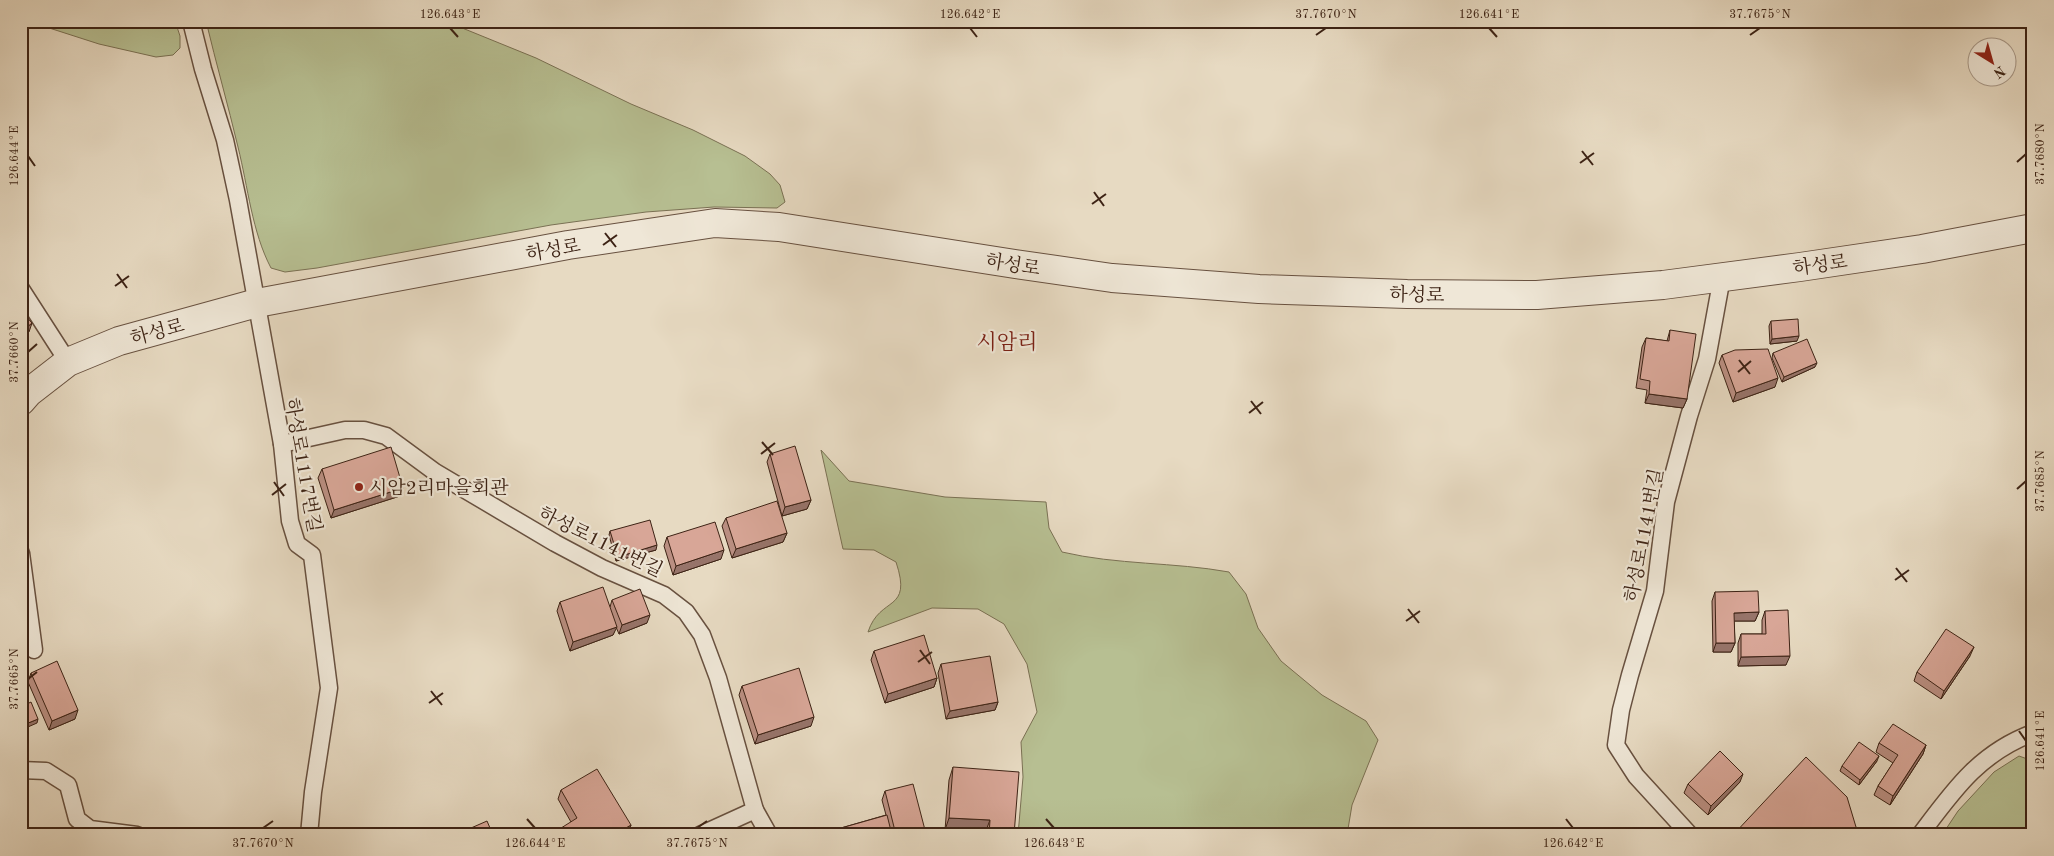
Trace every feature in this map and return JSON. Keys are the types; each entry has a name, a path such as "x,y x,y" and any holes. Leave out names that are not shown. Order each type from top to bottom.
{"street":[{"name":"하성로","path":"21,401 28,393 68,362 119,341 257,302 568,245 715,223 779,227 1112,278 1259,289 1407,294 1537,295 1663,285 1922,248 2033,228"}],"lane":[{"name":"하성로1117번길","path":"191,21 203,69 225,140 257,302 282,444 290,521 297,544 312,555 329,688 313,792 310,835"},
{"name":"하성로1141번길","path":"1690,835 1636,776 1616,745 1625,692 1655,591 1666,502 1707,359 1722,277"},
{"path":"21,289 68,362"},
{"name":"하성로1141번길","path":"282,444 345,430 364,430 386,436 435,472 547,539 602,568 664,595 686,612 702,635 718,678 755,810 768,835"},
{"path":"21,553 34,650"},
{"path":"1920,835 1947,798 1983,760 2012,741 2033,733"},
{"path":"21,770 46,771 68,785 77,819 90,829 136,835"},
{"path":"707,833 755,810"}],"green space":[{"path":"21,21 175,21 180,36 180,48 173,55 156,57 99,44 43,26 21,28"},
{"path":"206,21 445,21 536,58 745,156 770,174 780,185 785,202 777,208 714,207 646,212 551,225 317,268 285,272 271,268 259,240"},
{"path":"821,450 849,481 945,497 1046,502 1049,528 1062,552 1104,559 1187,566 1229,572 1246,594 1258,628 1281,661 1322,695 1366,721 1378,740 1352,805 1347,835 1018,835 1023,777 1021,742 1037,712 1027,664 1004,624 978,609 932,608 868,632 873,620 898,597 900,578 896,562 874,550 843,549"},
{"path":"2019,756 2033,761 2033,835 1942,835 1958,811 1994,772"}],"building":[{"path":"21,311 32,323 21,332"},
{"path":"1798,319 1799,336 1772,339 1771,321"},
{"path":"1670,330 1696,334 1687,399 1649,394 1650,381 1640,379 1646,338 1669,341"},
{"path":"1807,339 1817,363 1784,377 1773,353"},
{"path":"1768,349 1778,378 1736,393 1722,355 1735,350"},
{"path":"795,446 811,500 785,507 770,454"},
{"name":"시암2리마을회관","path":"391,447 403,488 334,510 322,469"},
{"path":"777,501 787,533 736,549 726,518"},
{"path":"650,520 657,545 618,557 610,531"},
{"path":"715,522 724,550 676,566 667,537"},
{"path":"603,587 617,627 573,642 560,602"},
{"path":"640,589 650,615 622,625 612,600"},
{"path":"1758,591 1759,612 1734,613 1735,643 1716,643 1715,592"},
{"path":"1788,610 1790,656 1741,657 1741,634 1766,634 1765,611"},
{"path":"1946,629 1974,647 1944,691 1917,672"},
{"path":"924,635 937,678 888,694 874,651"},
{"path":"990,656 998,702 950,711 941,664"},
{"path":"57,661 78,710 52,721 31,673"},
{"path":"799,668 814,717 758,735 742,686"},
{"path":"21,677 28,691 21,694"},
{"path":"31,702 38,719 21,726 21,707"},
{"path":"1893,724 1926,745 1893,796 1878,786 1898,755 1879,743"},
{"path":"1859,742 1879,756 1860,780 1842,766"},
{"path":"1720,751 1743,774 1711,806 1688,784"},
{"path":"1806,757 1847,797 1856,827 1865,835 1733,835"},
{"path":"953,767 1019,772 1014,835 989,835 990,820 949,818"},
{"path":"597,769 631,825 614,835 550,835 577,818 561,790"},
{"path":"913,784 925,830 908,835 896,835 885,791"},
{"path":"887,815 892,835 843,835 841,828"},
{"path":"487,821 493,835 455,835"}],"place":[{"name":"시암2리마을회관","path":"359,487"}],"district":[{"name":"시암리","path":"1007,342"}]}
